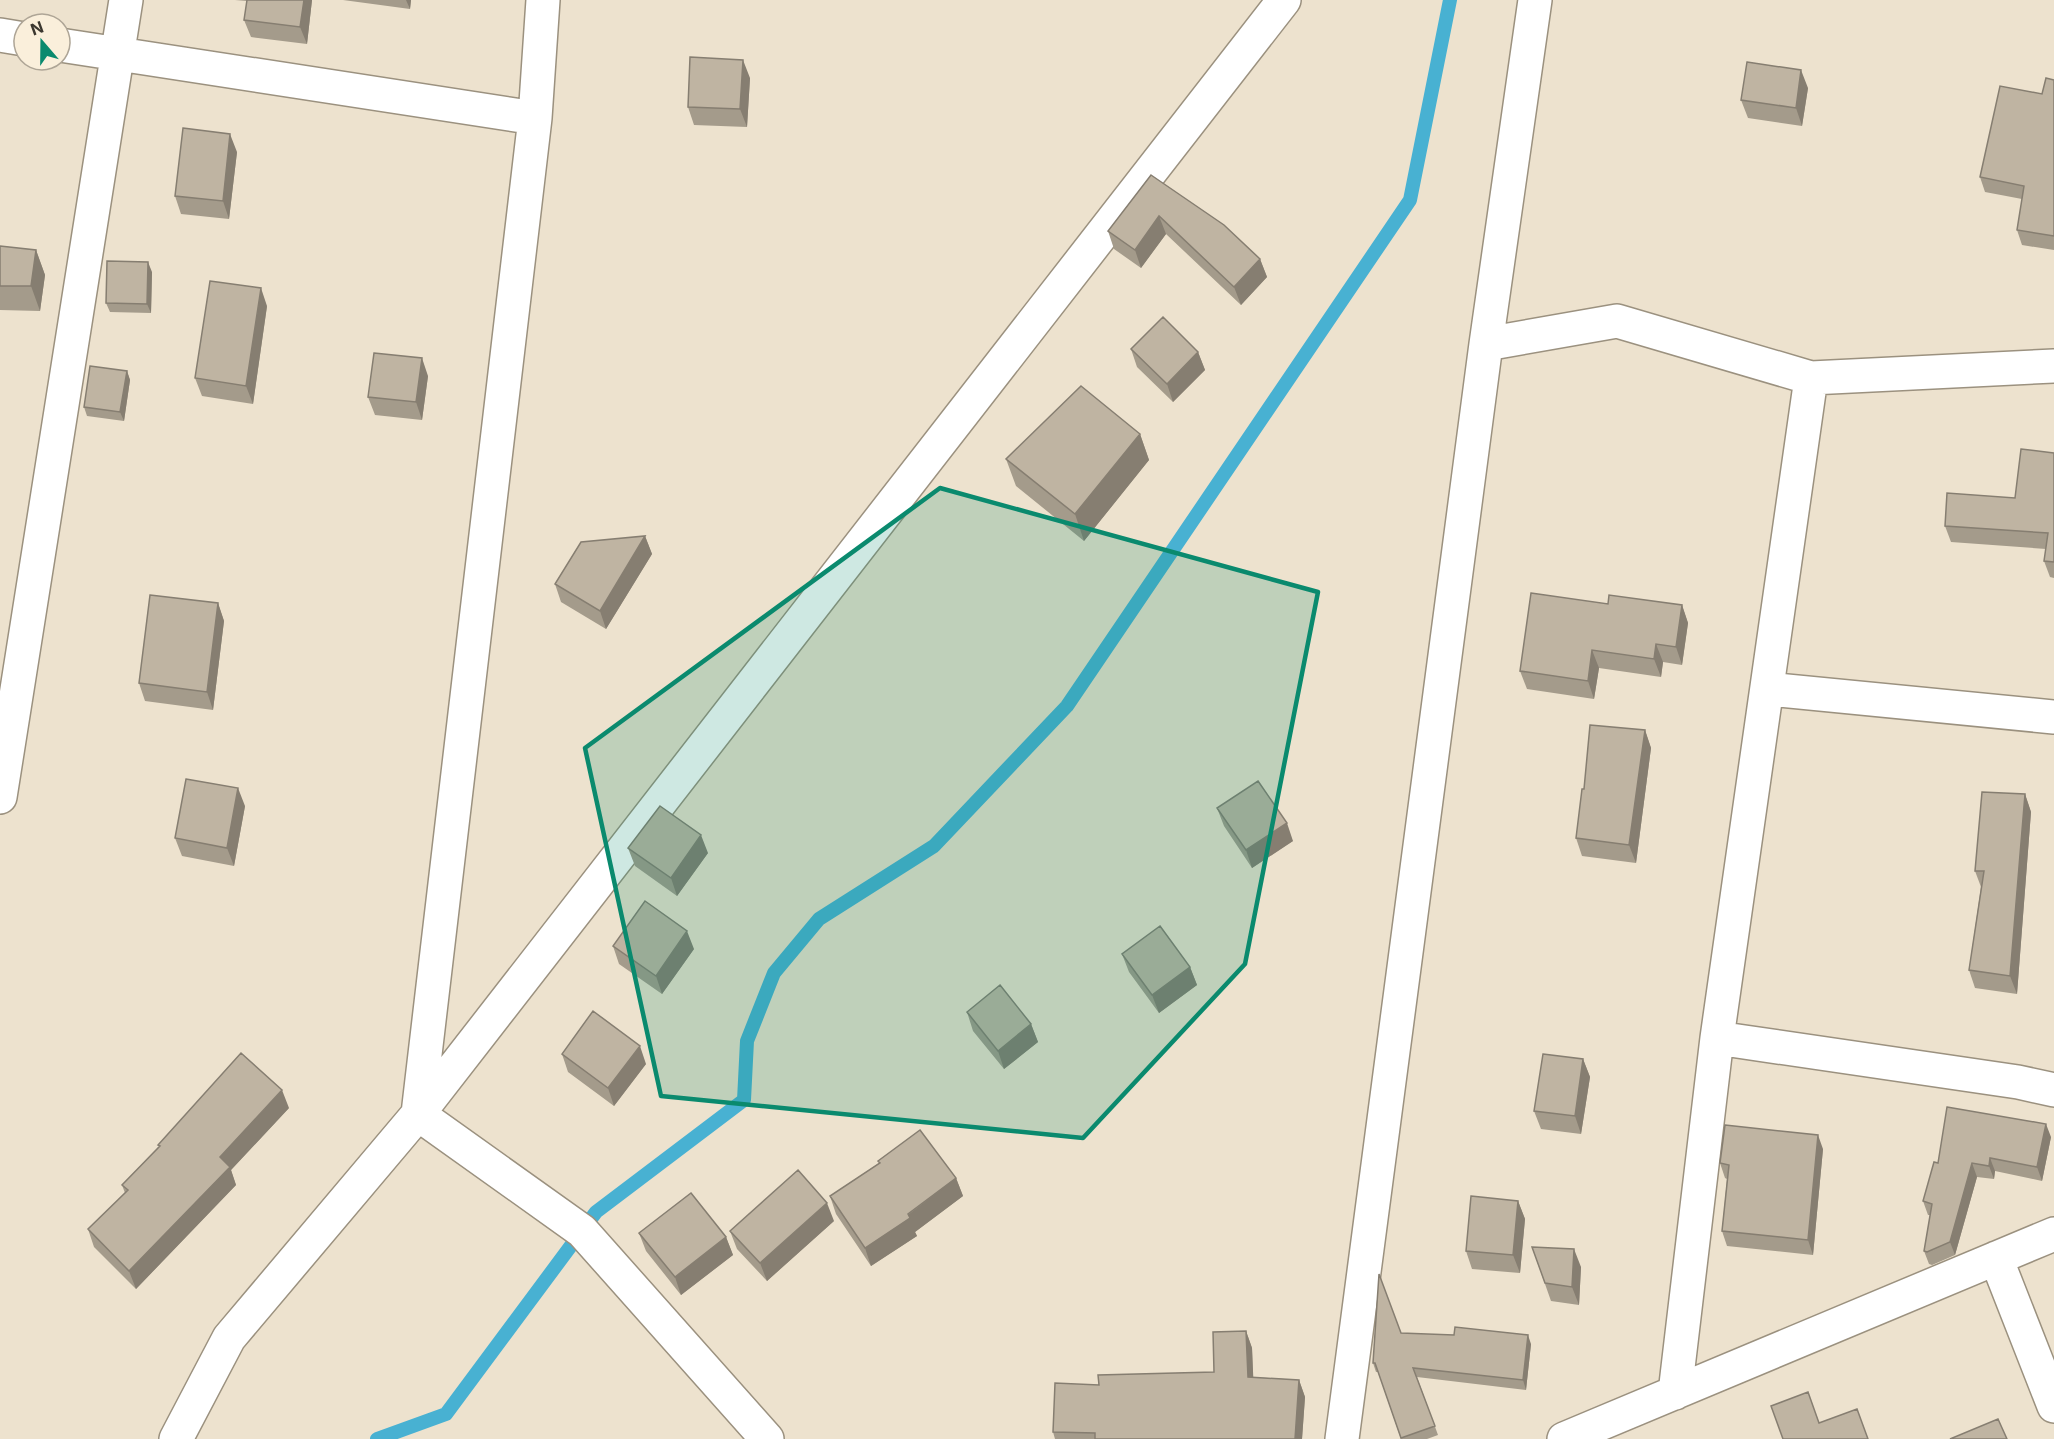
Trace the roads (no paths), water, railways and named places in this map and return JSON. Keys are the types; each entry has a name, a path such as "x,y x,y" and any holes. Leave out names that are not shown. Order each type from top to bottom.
{"street":[{"path":"0,797 126,0"},
{"path":"418,1114 535,118 543,0"},
{"path":"176,1439 229,1338 418,1114 1284,0"},
{"path":"1342,1439 1486,344 1535,0"},
{"path":"72,47 535,118"},
{"path":"1486,344 1617,321 1811,378 2054,366"},
{"path":"1675,1393 1717,1038 1811,378"},
{"path":"1768,689 2054,717"},
{"path":"1717,1038 2007,1080 2054,1090"},
{"path":"418,1114 582,1231 767,1439"},
{"path":"1564,1439 2054,1234"},
{"path":"1996,1258 2054,1406"}],"waterway":[{"path":"377,1439 446,1414 596,1212 744,1100 747,1041 774,973 819,919 934,846 1067,706 1410,200 1450,0"}]}
